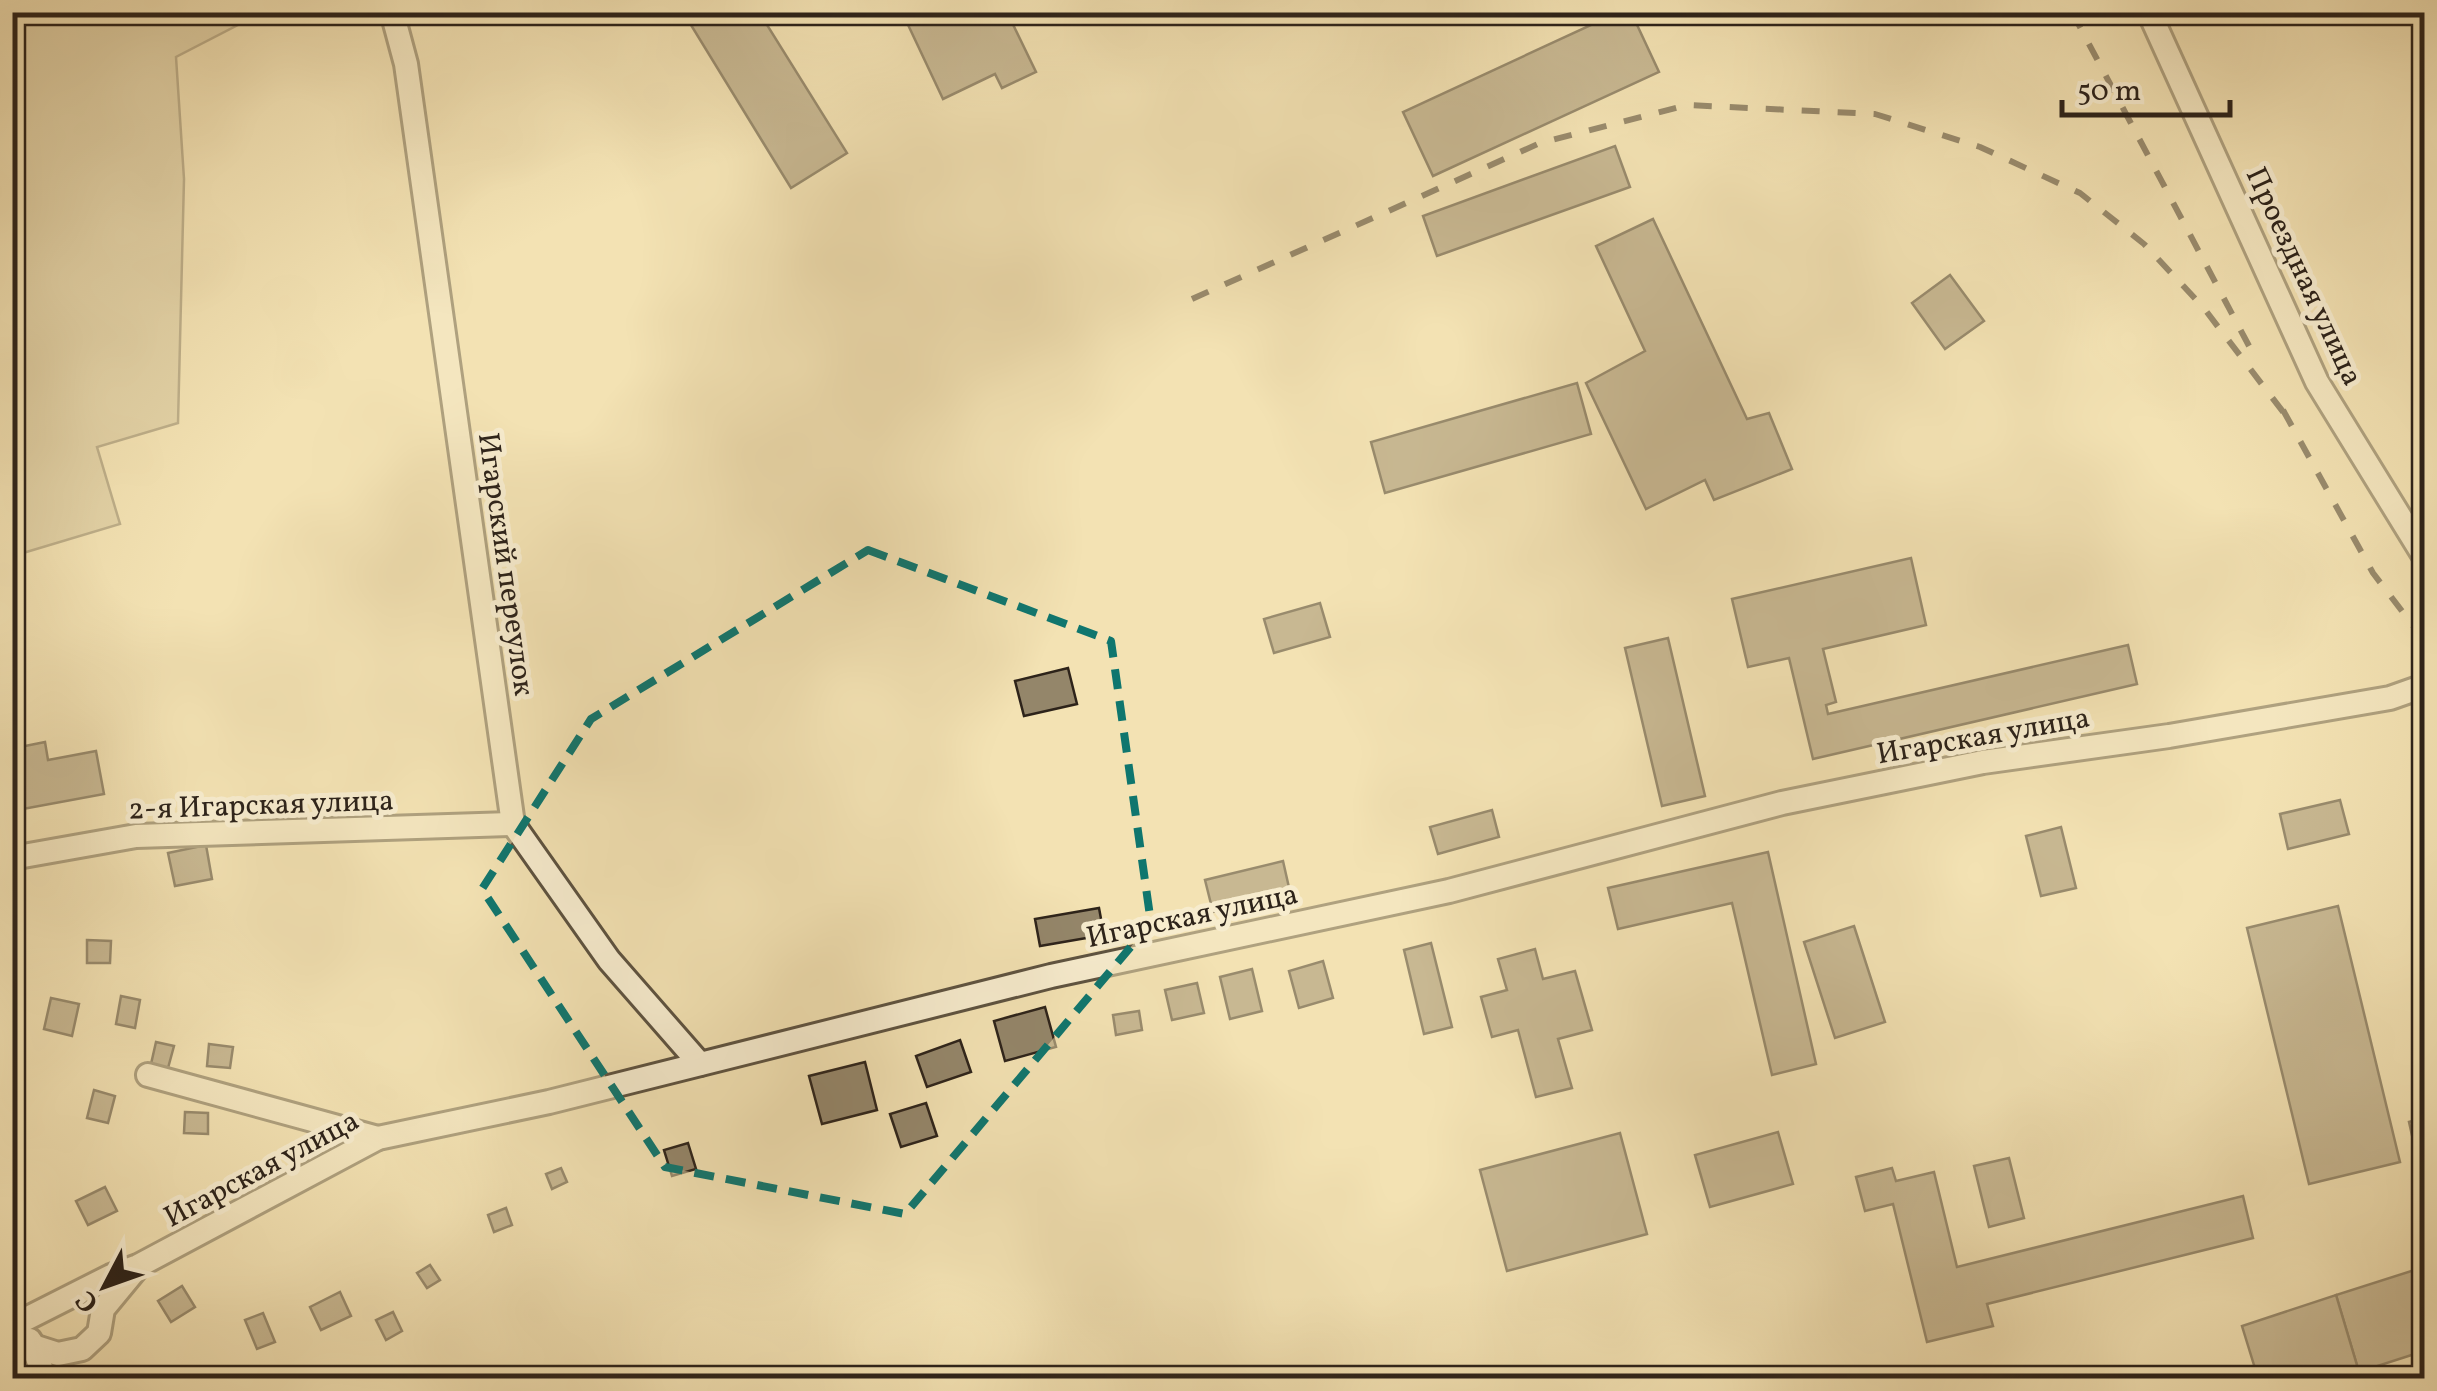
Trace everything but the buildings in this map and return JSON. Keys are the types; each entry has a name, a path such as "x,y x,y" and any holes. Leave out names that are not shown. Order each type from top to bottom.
{"street":[{"name":"Игарский переулок","path":"392,12 406,64 513,824 609,960 700,1064"},
{"name":"Проездная улица","path":"2149,12 2318,382 2424,556"},
{"name":"Игарская улица","path":"18,1323 138,1266 378,1138 549,1102 1051,976 1449,891 1782,802 1983,762 2169,736 2390,698 2424,686"},
{"name":"2-я Игарская улица","path":"12,858 136,836 513,824"},
{"path":"148,1075 378,1138"},
{"path":"32,1346 58,1354 82,1349 99,1333 103,1309 138,1266"},
{"path":"18,1323 45,1378"}],"highlighted area":[{"path":"868,550 1111,641 1151,923 905,1214 665,1167 482,889 591,719"}],"shaded area":[{"path":"13,12 261,13 176,57 184,179 178,423 97,447 120,524 13,556"}],"railway":[{"path":"2072,12 2257,361"},
{"path":"1192,299 1540,143 1687,105 1875,114 1980,147 2080,193 2144,244 2203,307 2290,421"},
{"path":"2283,410 2373,573 2424,640"}]}
